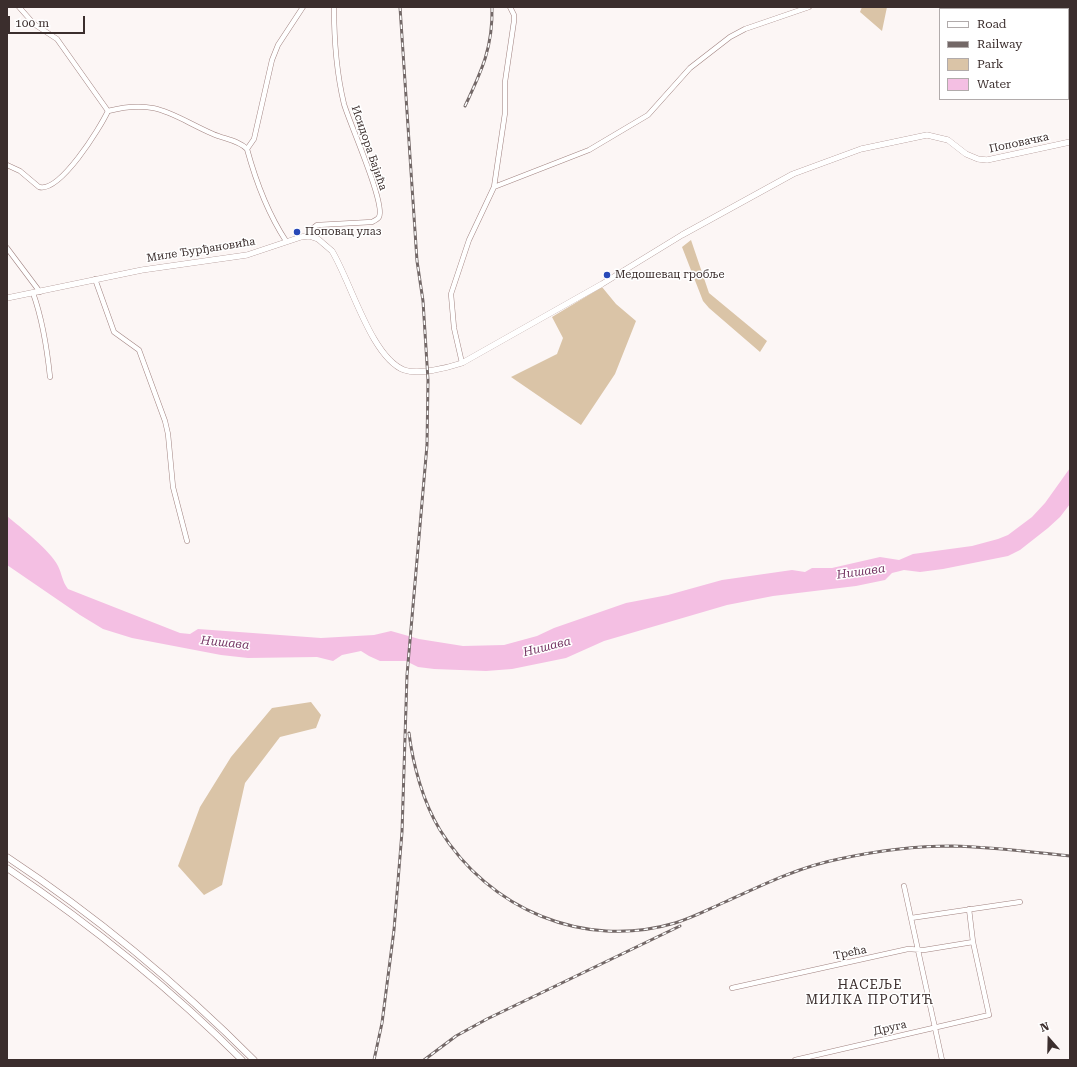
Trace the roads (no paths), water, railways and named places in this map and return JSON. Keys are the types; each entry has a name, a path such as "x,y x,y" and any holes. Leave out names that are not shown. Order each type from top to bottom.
{"main road":[{"path":"7,857 63,896 132,949 198,1007 254,1060"},
{"path":"7,868 67,910 133,962 189,1009 242,1060"}],"street":[{"path":"19,7 34,24 58,39 108,111"},
{"path":"247,149 254,140 272,60 278,45 303,7"},
{"name":"Исидора Бајића","path":"309,236 313,228 321,224 372,222 380,215 379,205 364,156 344,104 335,44 334,7"},
{"path":"309,236 325,243 332,251 378,345 390,362 406,370 443,369 462,363 454,328 451,294 469,240 494,187 505,113 505,82 514,21 514,15 510,7"},
{"path":"494,187 589,150 648,115 690,68 730,37 745,29 809,7"},
{"path":"7,166 20,171 39,187 47,186 72,168 95,135 108,111 132,106 164,111 214,134 237,142 247,149 260,194 275,224 286,241"},
{"name":"Поповачка","path":"462,363 602,284 682,235 793,174 861,149 927,134 948,140 972,157 994,160 1070,142"},
{"name":"Миле Ђурђановића","path":"7,298 158,267 247,255 286,241 309,236"},
{"path":"7,248 40,292"},
{"path":"95,279 114,332 139,350 165,421 168,434 173,487 187,541"},
{"path":"34,293 40,312 47,346 50,377"},
{"path":"904,886 942,1060"},
{"path":"911,918 1020,902"},
{"path":"969,909 974,942"},
{"name":"Трећа","path":"732,988 917,949 924,950 974,942"},
{"name":"Друга","path":"795,1060 989,1015 974,942"}],"water":[{"name":"Нишава","path":"1070,468 1070,504 1060,517 1048,528 1020,550 1008,556 943,569 920,572 904,570 892,573 885,580 856,586 773,596 727,605 604,641 566,658 512,669 486,671 434,669 418,667 406,661 380,661 361,651 342,655 333,661 317,657 248,658 221,655 132,638 103,629 7,565 7,516 49,553 58,566 64,583 68,589 180,633 190,634 198,629 321,638 374,635 391,631 419,639 463,646 504,645 537,636 554,628 626,603 668,595 722,580 792,570 805,572 812,568 832,568 880,557 899,560 913,554 972,546 998,539 1008,535 1032,517 1045,503"}],"railway":[{"path":"374,1060 382,1023 394,930 402,832 407,675 427,445 428,380 423,301 417,261 400,7"},
{"path":"465,106 477,81 485,58 491,34 492,7"},
{"path":"409,733 416,770 429,808 440,830 460,858 484,882 512,901 541,916 573,926 606,931 640,930 675,923 795,872 824,862 881,851 952,846 1070,856"},
{"path":"424,1060 456,1036 487,1019 680,926"}],"place":[{"name":"Поповац улаз","path":"297,232"},
{"name":"Медошевац гробље","path":"607,275"}],"district":[{"name":"НАСЕЉЕ МИЛКА ПРОТИЋ","path":"870,992"}]}
